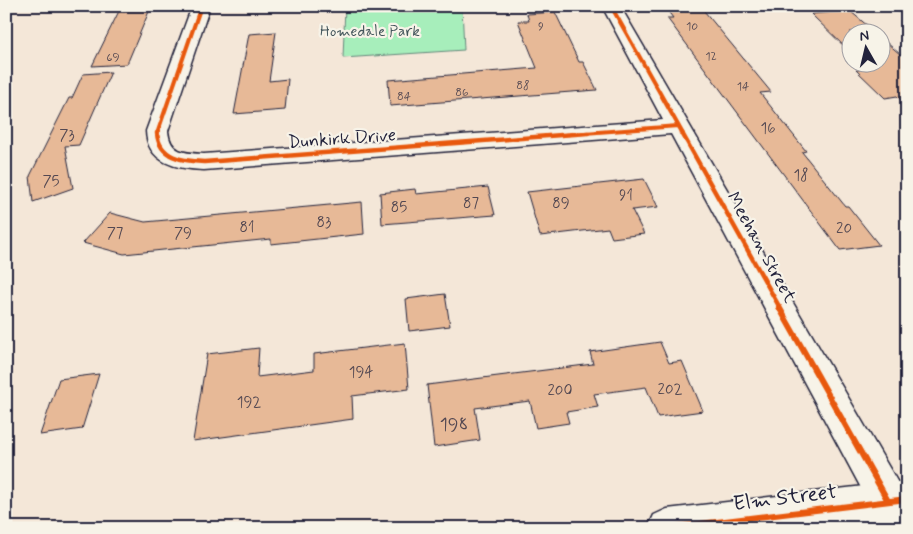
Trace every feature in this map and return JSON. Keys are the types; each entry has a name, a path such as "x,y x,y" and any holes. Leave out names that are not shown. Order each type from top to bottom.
{"street":[{"name":"Dunkirk Drive","path":"201,6 157,131 161,148 169,155 180,160 204,162 678,126"},
{"name":"Meehan Street","path":"611,6 899,509"},
{"path":"903,6 907,9"},
{"name":"Elm Street","path":"667,528 899,509"}],"green space":[{"name":"Homedale Park","path":"345,6 462,6 464,50 343,58"}],"building":[{"path":"664,6 700,6 771,92 760,93 806,151 802,152 879,245 840,250 667,18 673,18"},
{"path":"150,9 127,64 92,66 119,11"},
{"path":"850,11 863,22 840,22 840,42 811,14"},
{"path":"555,12 579,62 583,62 597,90 390,106 388,80 537,68 518,21 529,21 527,14"},
{"path":"276,32 269,81 288,79 285,110 234,114 249,34"},
{"path":"890,46 907,60 907,106 897,96 885,98 858,72 890,72"},
{"path":"111,72 79,145 65,146 73,188 33,202 30,176 83,74"},
{"path":"644,179 658,207 632,210 644,234 612,238 608,228 540,236 527,192"},
{"path":"488,187 495,215 382,224 380,193 415,189 416,194"},
{"path":"362,202 364,234 271,244 271,239 124,254 83,243 110,213 145,222"},
{"path":"445,294 450,326 409,331 406,299"},
{"path":"660,342 669,363 682,361 703,411 658,417 646,387 594,394 598,407 566,412 569,423 536,428 530,401 475,408 480,440 434,447 427,385 593,364 590,352"},
{"path":"405,343 409,389 352,396 353,419 193,441 207,354 259,348 257,377 314,370 314,354"},
{"path":"99,374 82,429 40,435 59,379"}],"cycle path":[{"path":"201,6 157,131 161,147 172,157 204,162 678,126"},
{"path":"611,6 888,501"},
{"path":"667,528 907,499"}]}
